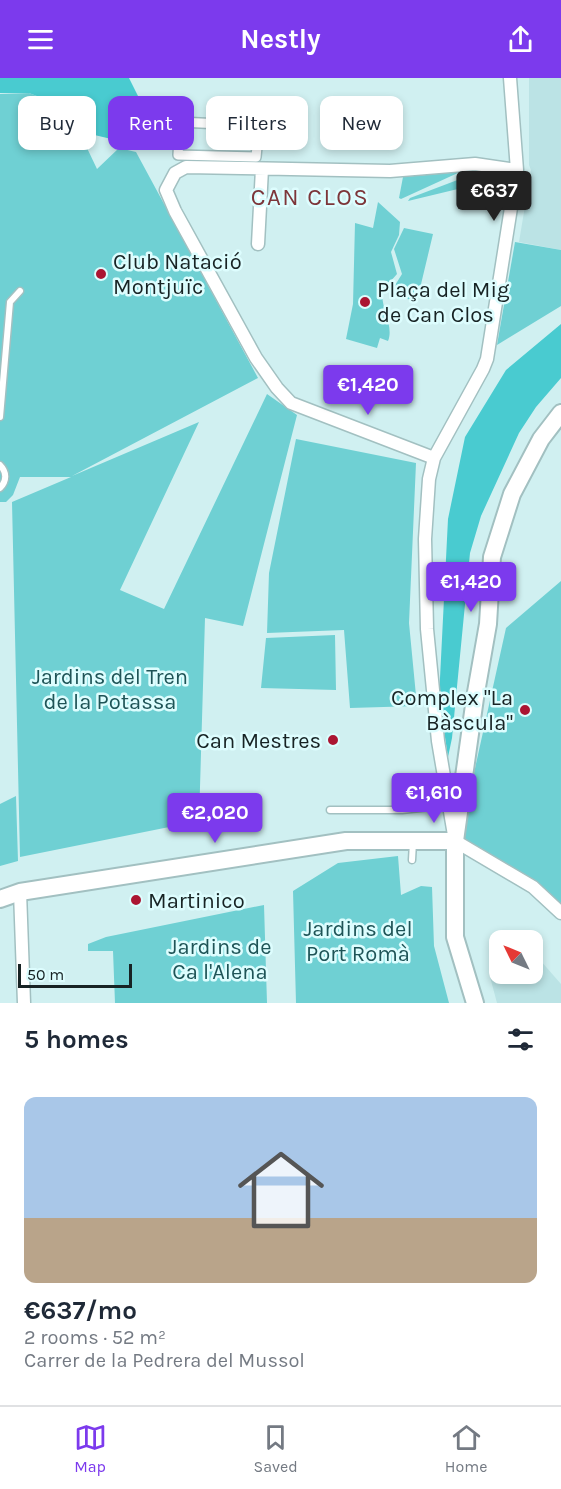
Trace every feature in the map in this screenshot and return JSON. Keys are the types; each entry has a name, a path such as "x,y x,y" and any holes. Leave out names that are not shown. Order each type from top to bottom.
{"street":[{"path":"455,841 438,741 427,628 425,539 429,479 434,458 487,359 517,170 510,78"},
{"path":"180,122 259,126 256,158 178,155 180,122"},
{"path":"434,458 291,403 256,358 175,211 166,190 175,173 186,167 390,171 475,164 517,170"},
{"path":"258,244 261,169"},
{"path":"475,1003 455,937 455,841 488,624 492,557 512,494 541,439 561,413"},
{"path":"0,899 20,892 346,841 455,841 533,887 561,913"},
{"path":"20,892 24,1003"}],"lane":[{"path":"0,417 10,302 20,291"},
{"path":"0,465 6,476 0,488"},
{"path":"330,810 402,810 448,805"},
{"path":"412,841 412,860"}],"shaded area":[{"path":"0,78 129,78 138,96 108,96 108,138 96,135 96,96 37,96 29,93 0,93"},
{"path":"529,78 561,78 561,250 519,242 531,170 529,165"},
{"path":"561,324 561,378 536,407 519,433 481,516 470,553 452,738 448,757 439,698 448,519 465,437 506,370"},
{"path":"543,963 561,984 561,1003 497,1003 492,984 543,984"}],"green space":[{"name":"Jardins del Tren de la Potassa","path":"29,93 37,96 18,96 18,150 88,150 97,169 117,150 136,152 258,378 72,476 199,422 120,590 164,609 267,394 297,415 243,626 205,618 199,821 20,857 12,502 71,477 20,477 13,495 6,502 0,502 0,94"},
{"path":"460,172 401,199 399,198 403,177"},
{"path":"468,176 462,188 408,201 410,198"},
{"path":"378,202 400,222 399,235 391,252 397,274 385,287 382,295 390,334 388,341 380,338 377,348 346,339 353,304 355,223 373,228"},
{"path":"404,228 433,234 417,301 389,295 402,274 394,249"},
{"path":"515,242 561,250 561,306 497,345"},
{"path":"296,439 416,463 409,623 417,706 350,708 344,630 267,633 269,573"},
{"name":"Complex \"La Bàscula\"","path":"561,581 561,913 455,841 470,791 506,628"},
{"path":"335,635 336,690 261,688 266,638"},
{"path":"16,796 18,861 0,866 0,804"},
{"name":"Jardins del Port Romà","path":"398,856 401,895 421,886 432,887 434,946 449,1003 296,1003 293,891 338,863"},
{"name":"Jardins de Ca l'Alena","path":"264,905 267,1003 115,1003 113,951 88,951 88,944 106,937"}],"place":[{"name":"Club Natació Montjuïc","path":"101,274"},
{"name":"Plaça del Mig de Can Clos","path":"365,302"},
{"name":"Complex \"La Bàscula\"","path":"525,710"},
{"name":"Can Mestres","path":"333,740"},
{"name":"Martinico","path":"136,900"}],"district":[{"name":"CAN CLOS","path":"310,197"}]}
